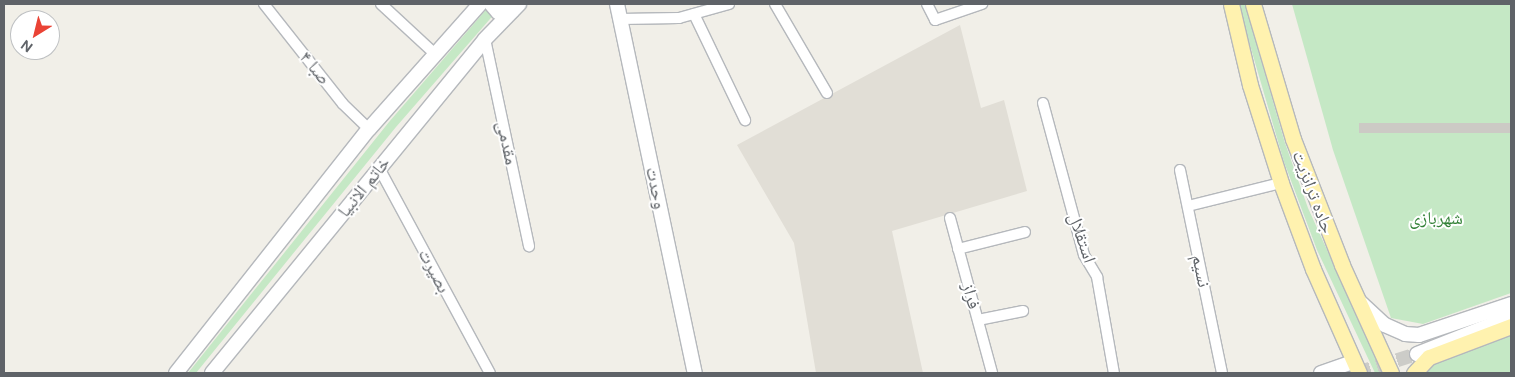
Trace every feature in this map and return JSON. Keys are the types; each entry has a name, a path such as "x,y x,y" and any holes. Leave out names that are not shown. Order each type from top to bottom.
{"main road":[{"name":"خاتم الانبیا","path":"176,373 369,129 434,53 480,4"},
{"path":"491,4 498,12 516,7"},
{"name":"وحدت","path":"617,4 695,373"},
{"name":"جاده ترانزیت","path":"1231,4 1250,86 1281,183 1356,367"},
{"name":"جاده ترانزیت","path":"1254,4 1293,139 1357,299 1392,373"},
{"name":"خاتم الانبیا","path":"212,373 485,39 516,7"},
{"path":"1357,299 1385,325 1405,334 1419,335 1511,304"},
{"path":"1416,354 1511,318"},
{"path":"1414,373 1429,357 1511,326"},
{"path":"1321,373 1356,367"}],"street":[{"name":"صبا ۴","path":"264,4 343,104 369,129"},
{"path":"380,4 434,53"},
{"path":"620,19 679,18 729,4"},
{"path":"775,4 827,93"},
{"path":"927,4 935,20 982,4"},
{"path":"694,14 745,120"},
{"name":"مقدمی","path":"485,39 529,246"},
{"name":"استقلال","path":"1043,103 1084,255 1097,277 1114,373"},
{"name":"بصيرت","path":"379,168 490,373"},
{"name":"نسيم","path":"1180,170 1222,373"},
{"path":"1188,206 1281,183"},
{"name":"فراز","path":"950,218 992,373"},
{"path":"958,248 1025,232"},
{"path":"978,320 1023,311"}],"shaded area":[{"path":"960,25 981,108 1004,100 1027,191 892,231 923,373 816,373 794,243 737,145"}],"green space":[{"path":"491,4 503,4 396,127 196,373 188,373 389,122"},
{"path":"1238,4 1245,4 1285,143 1308,208 1383,373 1375,373 1317,250 1284,162"},
{"name":"شهربازی","path":"1292,4 1511,4 1511,293 1423,324 1391,318 1333,150"},
{"path":"1511,329 1511,373 1420,373 1427,366"}],"building":[{"path":"1359,123 1511,123 1511,133 1359,133"}],"tunnel":[{"path":"1357,373 1417,354"}]}
